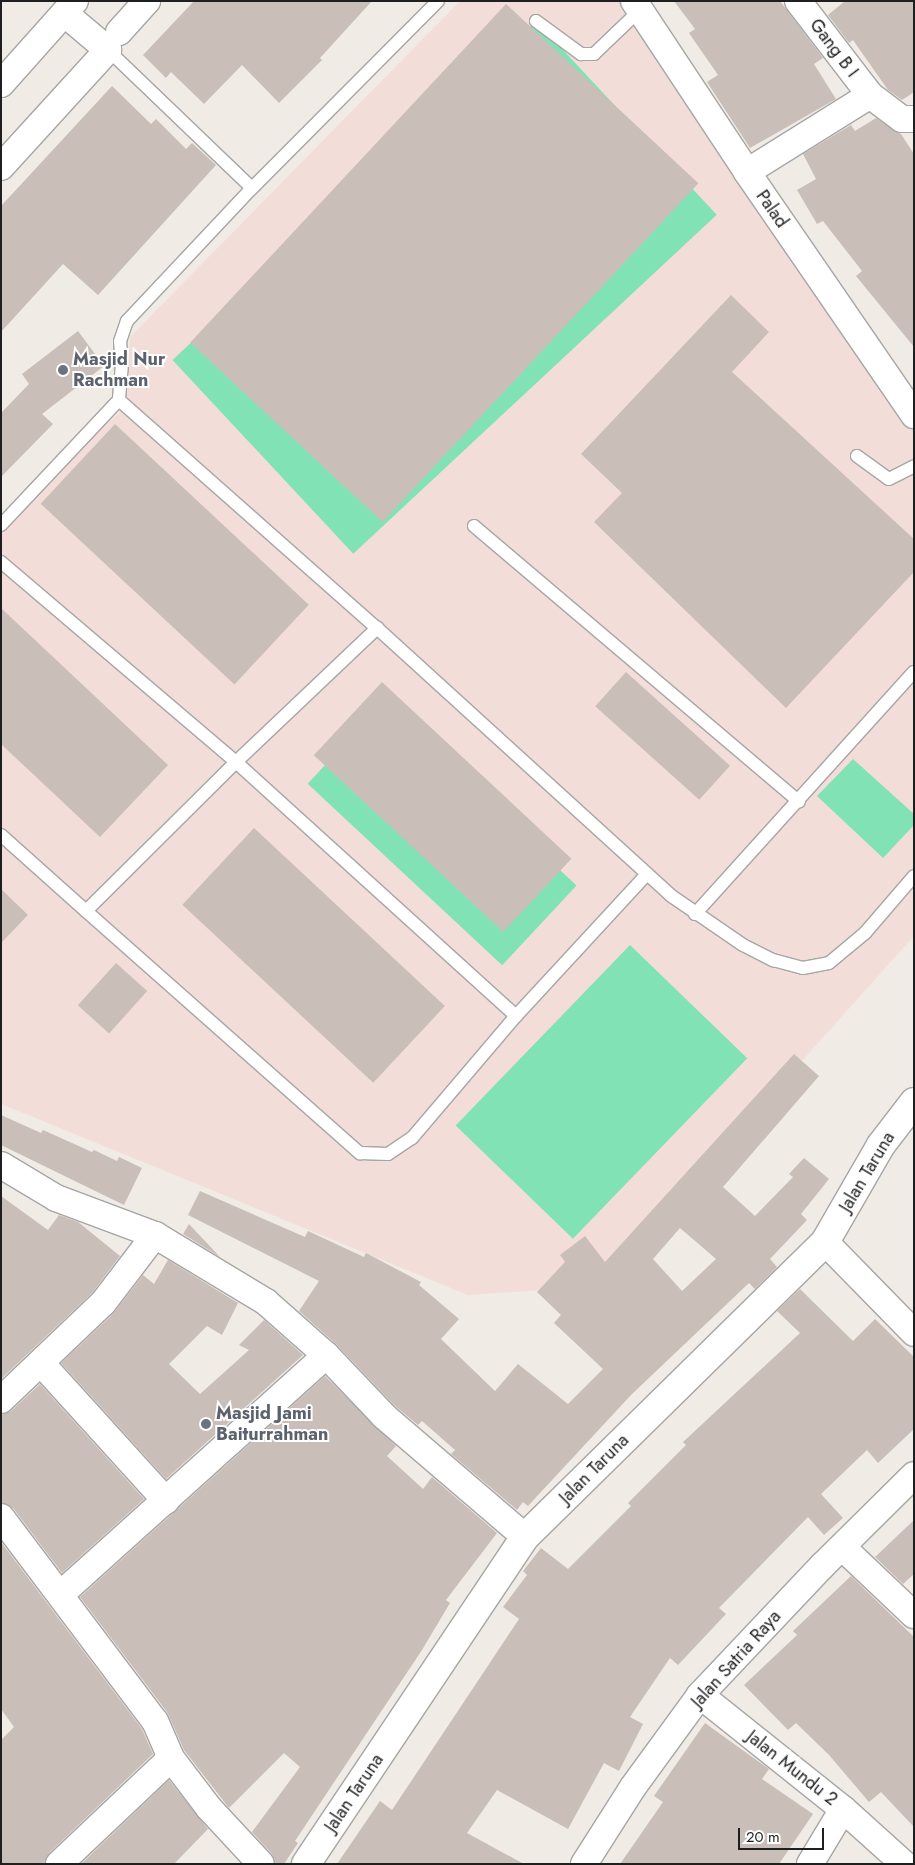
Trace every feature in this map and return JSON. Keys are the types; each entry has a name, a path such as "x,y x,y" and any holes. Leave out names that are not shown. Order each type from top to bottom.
{"street":[{"path":"1,167 114,41 147,1"},
{"name":"Gang B I","path":"798,1 870,95 902,119 914,119"},
{"name":"Palad","path":"637,6 747,172 914,415"},
{"path":"1,84 70,7 114,41"},
{"path":"747,172 870,95"},
{"name":"Jalan Taruna","path":"306,1864 526,1537 825,1242 881,1145 914,1102"},
{"path":"1,1165 56,1198 155,1235 266,1302 326,1355 384,1416 526,1537"},
{"path":"1,1400 102,1303 155,1235"},
{"path":"825,1242 914,1333"},
{"path":"61,1594 326,1355"},
{"path":"41,1363 166,1501"},
{"name":"Jalan Satria Raya","path":"584,1864 633,1787 700,1695 914,1475"},
{"path":"1,1517 155,1721 171,1758 208,1808 261,1864"},
{"path":"842,1547 914,1615"},
{"name":"Jalan Mundu 2","path":"700,1695 844,1809 904,1864"},
{"path":"59,1864 171,1758"},
{"path":"810,1864 844,1809"}],"lane":[{"path":"1,525 119,400 122,364 120,341 128,321 252,188 438,1"},
{"path":"536,21 582,54 594,54 637,6"},
{"path":"114,41 252,188"},
{"path":"119,400 377,628 647,874 695,914 743,945 773,960 803,968 829,963 865,933 914,876"},
{"path":"857,456 889,479 914,466"},
{"path":"474,526 799,802"},
{"path":"1,562 236,762 516,1016"},
{"path":"86,911 236,762 377,628"},
{"path":"695,914 799,802 914,672"},
{"path":"1,835 360,1153 388,1154 412,1138 516,1016 647,874"}],"shaded area":[{"path":"460,1 623,1 914,432 914,936 600,1286 468,1295 1,1104 1,517 126,407 130,337"}],"green space":[{"path":"536,21 717,215 353,554 173,360"},
{"path":"382,704 577,885 502,965 308,784"},
{"path":"853,759 914,814 914,825 883,858 817,796"},
{"path":"630,945 747,1058 573,1239 456,1126"}],"building":[{"path":"194,1 372,1 320,58 322,60 279,103 242,65 204,104 171,72 166,78 143,55"},
{"path":"674,1 780,1 823,58 814,64 836,99 750,148 707,82 718,75 689,33 695,29"},
{"path":"845,1 914,1 914,92 902,100 888,90 853,40 849,43 828,15"},
{"path":"506,4 698,183 383,522 190,343"},
{"path":"112,86 151,124 156,119 186,149 192,143 216,165 98,295 63,264 1,332 1,206"},
{"path":"876,118 901,134 914,154 914,347 856,276 862,271 823,221 817,224 797,190 816,179 803,154 851,125 855,131"},
{"path":"731,295 769,332 732,372 914,539 914,572 786,708 594,522 622,493 581,454"},
{"path":"78,331 104,366 42,414 53,424 1,477 1,413 29,384 22,374"},
{"path":"115,424 309,605 234,684 41,504"},
{"path":"1,608 168,765 100,837 1,744"},
{"path":"626,672 730,766 699,800 595,706"},
{"path":"382,682 571,859 503,932 314,755"},
{"path":"254,828 445,1006 373,1083 182,905"},
{"path":"1,889 28,915 1,943"},
{"path":"116,963 147,991 109,1033 78,1005"},
{"path":"794,1054 819,1076 723,1187 755,1216 793,1177 789,1174 804,1158 829,1179 801,1214 807,1220 770,1259 777,1267 755,1289 749,1283 631,1395 528,1506 523,1502 517,1510 451,1454 455,1450 422,1421 418,1425 394,1405 337,1345 299,1311 319,1281 188,1215 200,1191 305,1237 308,1231 364,1257 366,1253 421,1282 419,1285 459,1319 441,1339 495,1391 518,1364 568,1404 603,1369 554,1323 561,1315 537,1292 565,1262 560,1255 585,1236 605,1262","holes":["680,1228 716,1259 682,1291 653,1259"]},
{"path":"1,1115 41,1133 43,1130 92,1152 94,1150 117,1161 119,1157 142,1168 124,1205 1,1145"},
{"path":"1,1196 48,1230 59,1215 78,1222 120,1256 92,1293 1,1379"},
{"path":"189,1224 220,1257 183,1234"},
{"path":"168,1260 238,1303 222,1335 207,1326 169,1364 200,1394 249,1350 239,1345 264,1320 303,1355 166,1479 61,1363 113,1314 143,1275 154,1284"},
{"path":"800,1289 853,1341 875,1319 914,1357 914,1429 878,1463 867,1450 821,1494 843,1518 824,1535 808,1517 719,1608 726,1614 678,1665 670,1658 630,1717 643,1724 619,1771 604,1763 568,1829 497,1790 467,1833 524,1864 337,1864 380,1801 392,1810 519,1619 503,1607 527,1575 523,1571 541,1548 568,1569 631,1506 628,1503 686,1445 683,1442 800,1333 777,1311"},
{"path":"325,1376 396,1446 387,1456 423,1489 432,1477 497,1533 446,1600 450,1603 422,1650 295,1841 298,1843 284,1864 276,1864 272,1854 252,1832 300,1767 284,1753 229,1808 184,1750 167,1712 80,1597"},
{"path":"40,1384 144,1499 62,1573 13,1508 1,1502 1,1415 11,1411"},
{"path":"914,1520 914,1574 903,1584 875,1557"},
{"path":"1,1542 142,1729 153,1754 49,1853 44,1864 1,1864 1,1740 14,1727 1,1709"},
{"path":"851,1576 914,1637 914,1827 881,1792 869,1802 829,1755 796,1723 788,1730 744,1685 797,1635 793,1631"},
{"path":"705,1723 769,1769 762,1779 813,1814 779,1864 620,1864 663,1802 654,1796"},
{"path":"169,1780 208,1829 174,1864 81,1864"}],"place":[{"name":"Masjid Nur Rachman","path":"63,370"},
{"name":"Masjid Jami Baiturrahman","path":"206,1424"}]}
